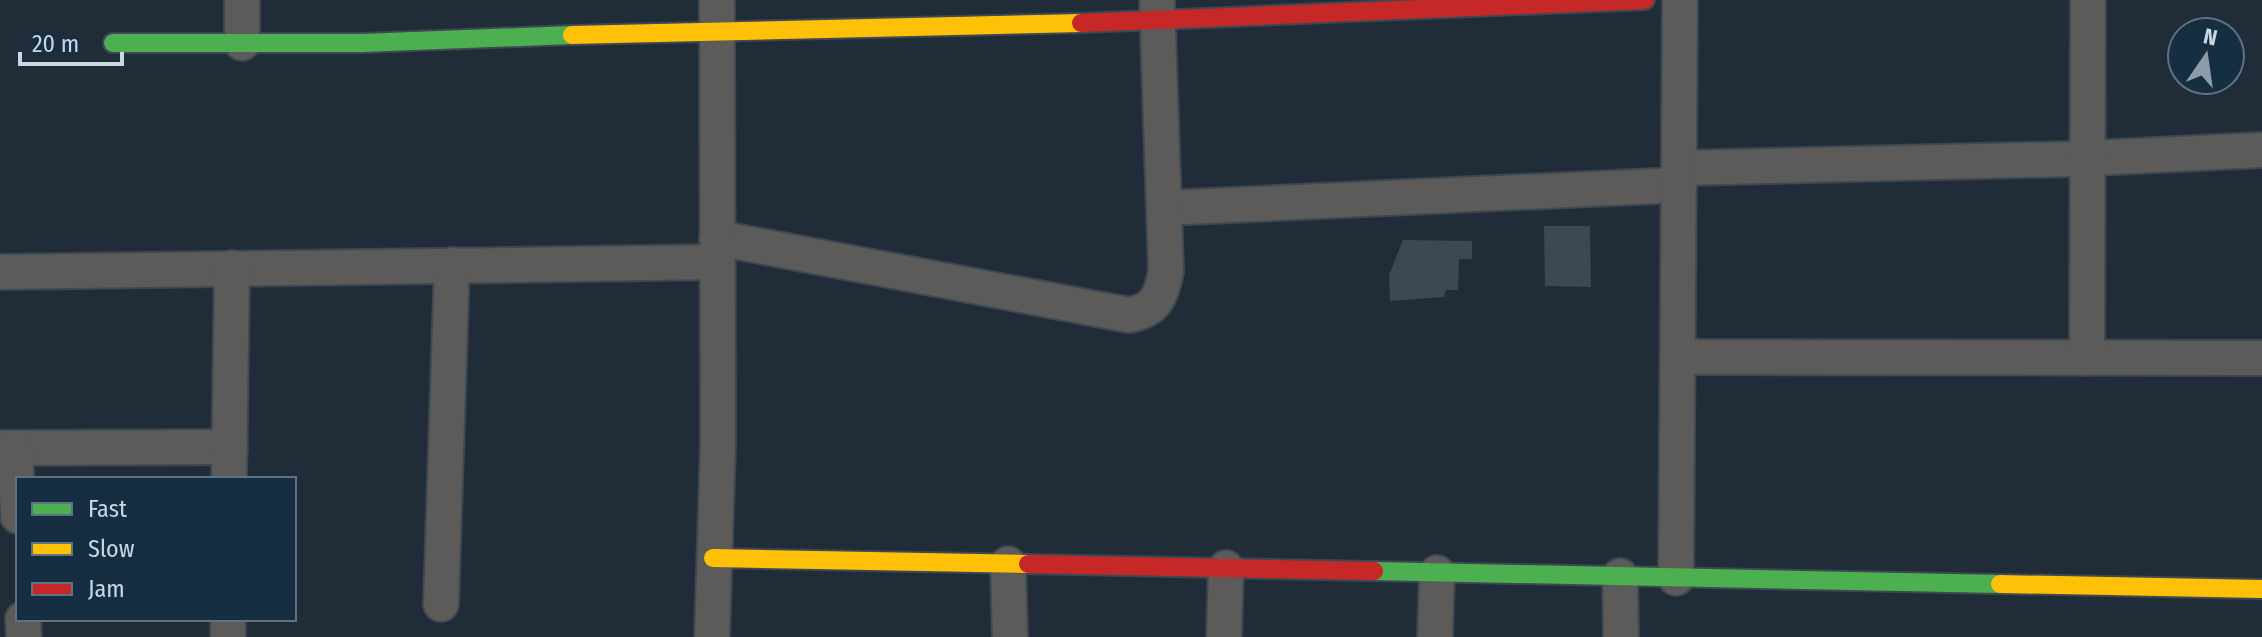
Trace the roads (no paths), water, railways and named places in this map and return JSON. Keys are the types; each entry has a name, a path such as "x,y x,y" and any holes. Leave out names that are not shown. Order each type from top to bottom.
{"street":[{"path":"242,0 242,43"},
{"path":"113,43 378,42 716,15 1157,11 1645,0"},
{"path":"1676,578 1680,0"},
{"path":"2087,358 2088,0"},
{"path":"0,272 452,265 717,250 1129,315 1143,312 1156,302 1166,271 1157,11"},
{"path":"712,637 718,444 716,15"},
{"path":"1164,208 1679,177 2262,150"},
{"path":"441,604 452,265"},
{"path":"16,504 7,448 230,463 232,268"},
{"path":"1678,357 2262,358"},
{"path":"713,558 2262,589"},
{"path":"1008,564 1010,637"},
{"path":"1224,637 1226,568"},
{"path":"1435,637 1437,573"},
{"path":"1620,576 1621,637"}]}
